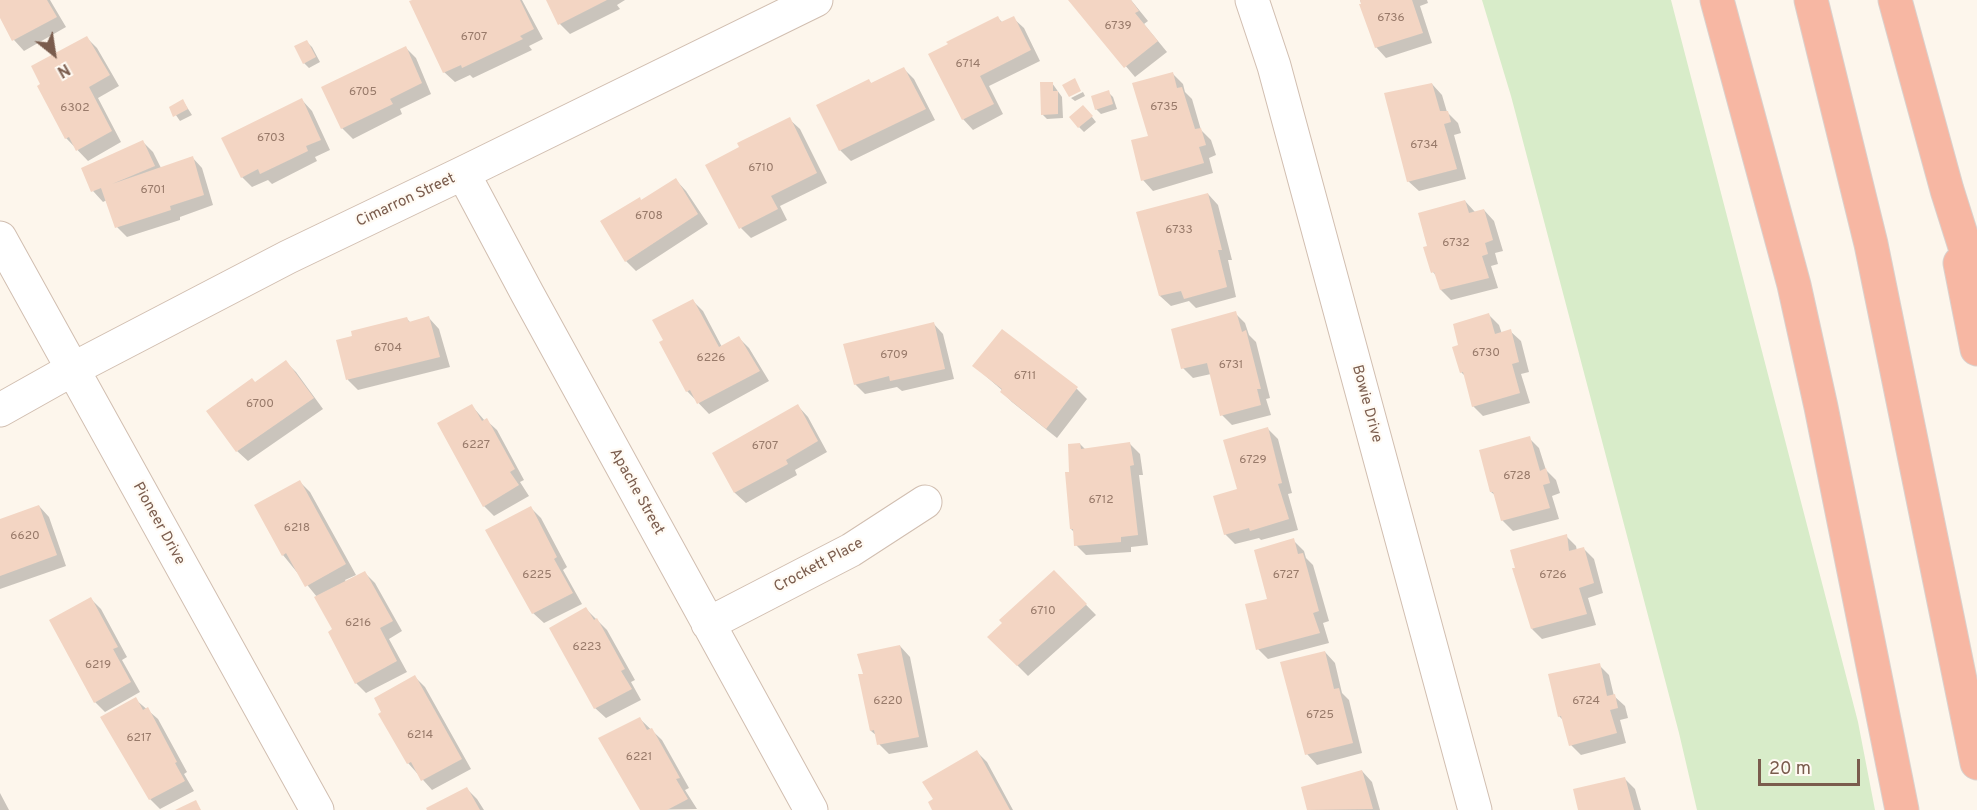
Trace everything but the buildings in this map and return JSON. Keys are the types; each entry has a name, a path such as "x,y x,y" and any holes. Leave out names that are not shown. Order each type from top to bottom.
{"highway":[{"path":"1717,0 1794,285 1902,810"},
{"path":"1811,0 1874,255 1977,763"},
{"path":"1895,0 1947,190 1977,285"},
{"path":"1947,190 1977,349"}],"street":[{"name":"Cimarron Street","path":"0,410 73,369 288,257 816,0"},
{"name":"Bowie Drive","path":"1252,0 1274,66 1475,810"},
{"name":"Apache Street","path":"463,173 811,810"},
{"name":"Pioneer Drive","path":"0,238 317,810"},
{"name":"Crockett Place","path":"708,624 851,550 925,501"}],"green space":[{"path":"1482,0 1671,0 1858,722 1875,810 1697,810 1679,733 1511,96"}]}
